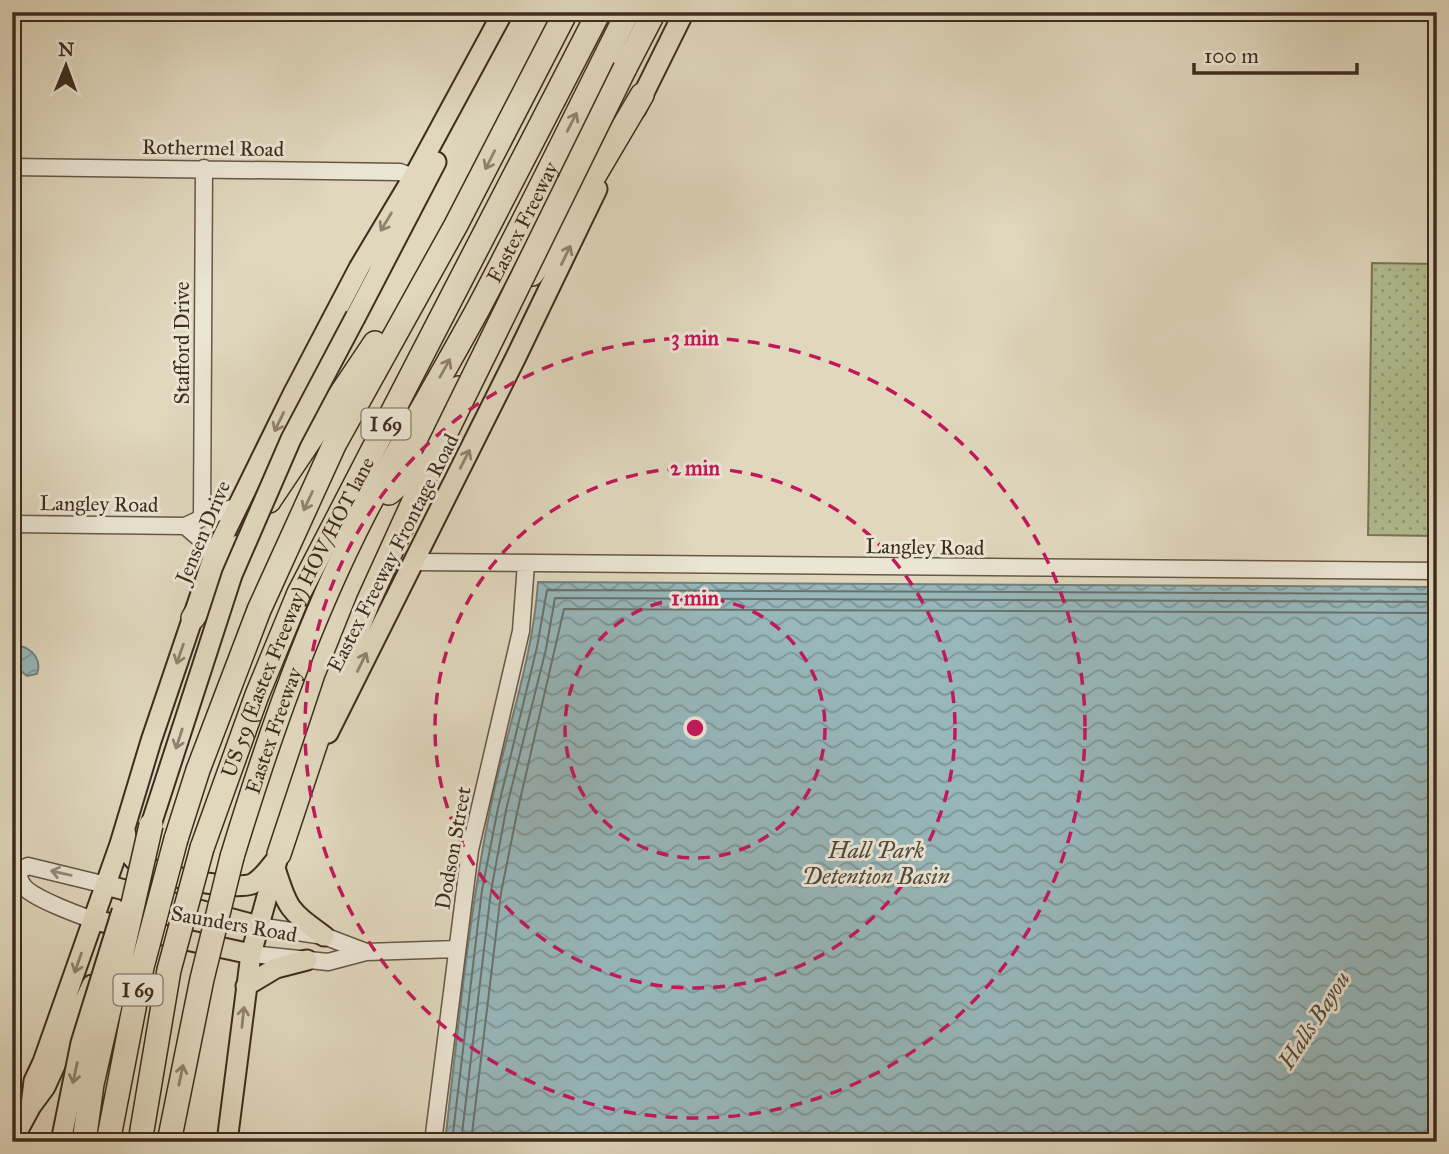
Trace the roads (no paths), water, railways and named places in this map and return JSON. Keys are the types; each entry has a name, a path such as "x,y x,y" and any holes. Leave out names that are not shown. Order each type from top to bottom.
{"highway":[{"name":"I 69","path":"108,1142 142,967 176,839 198,770 283,552 334,445 456,225 566,12"},
{"name":"US 59 (Eastex Freeway) HOV/HOT lane","path":"140,1142 169,970 202,848 257,695 299,593 599,12"},
{"name":"Eastex Freeway","path":"169,1142 202,979 232,857 256,779 313,624 365,513 478,309 628,12"},
{"path":"277,859 336,682 368,602 433,459 654,12"},
{"path":"365,513 396,487 576,207 642,95"},
{"path":"193,618 309,440 456,225"},
{"path":"84,1142 92,1084 151,825"}],"main road":[{"name":"Jensen Drive","path":"31,1106 33,1082 43,1062 106,885 214,555 359,268 413,177 504,12"},
{"path":"61,1142 82,1043 107,956 232,575 291,439 469,99 504,12"},
{"name":"Eastex Freeway Frontage Road","path":"227,1142 251,954 277,859 328,733 684,12"},
{"path":"125,829 131,856 142,866 168,875 242,886 255,883 277,859"},
{"path":"277,859 286,904 324,936"},
{"name":"Saunders Road","path":"106,885 258,926"},
{"name":"Saunders Road","path":"93,920 251,954"},
{"name":"Jensen Drive","path":"12,1142 31,1106 45,1087 106,953 122,925"},
{"path":"246,986 276,968 307,960"}],"street":[{"name":"Rothermel Road","path":"12,167 400,172 413,177"},
{"name":"Stafford Drive","path":"202,518 204,168"},
{"name":"Langley Road","path":"12,524 185,526 238,506"},
{"name":"Langley Road","path":"185,526 206,544 214,555"},
{"name":"Langley Road","path":"414,562 1437,571"},
{"name":"Dodson Street","path":"433,1142 470,850 521,631 526,564"},
{"path":"93,920 72,914 25,888 14,871 29,866 106,885"},
{"name":"Saunders Road","path":"258,926 324,936 366,952"},
{"name":"Saunders Road","path":"251,954 328,962 366,952 457,949"}],"water":[{"name":"Hall Park Detention Basin","path":"538,582 1437,587 1437,1142 445,1142 482,851 530,640"},
{"path":"21,646 35,656 37,674 27,676 20,670 19,660 14,652"}],"water label":[{"name":"Halls Bayou","path":"1314,1020"}]}
